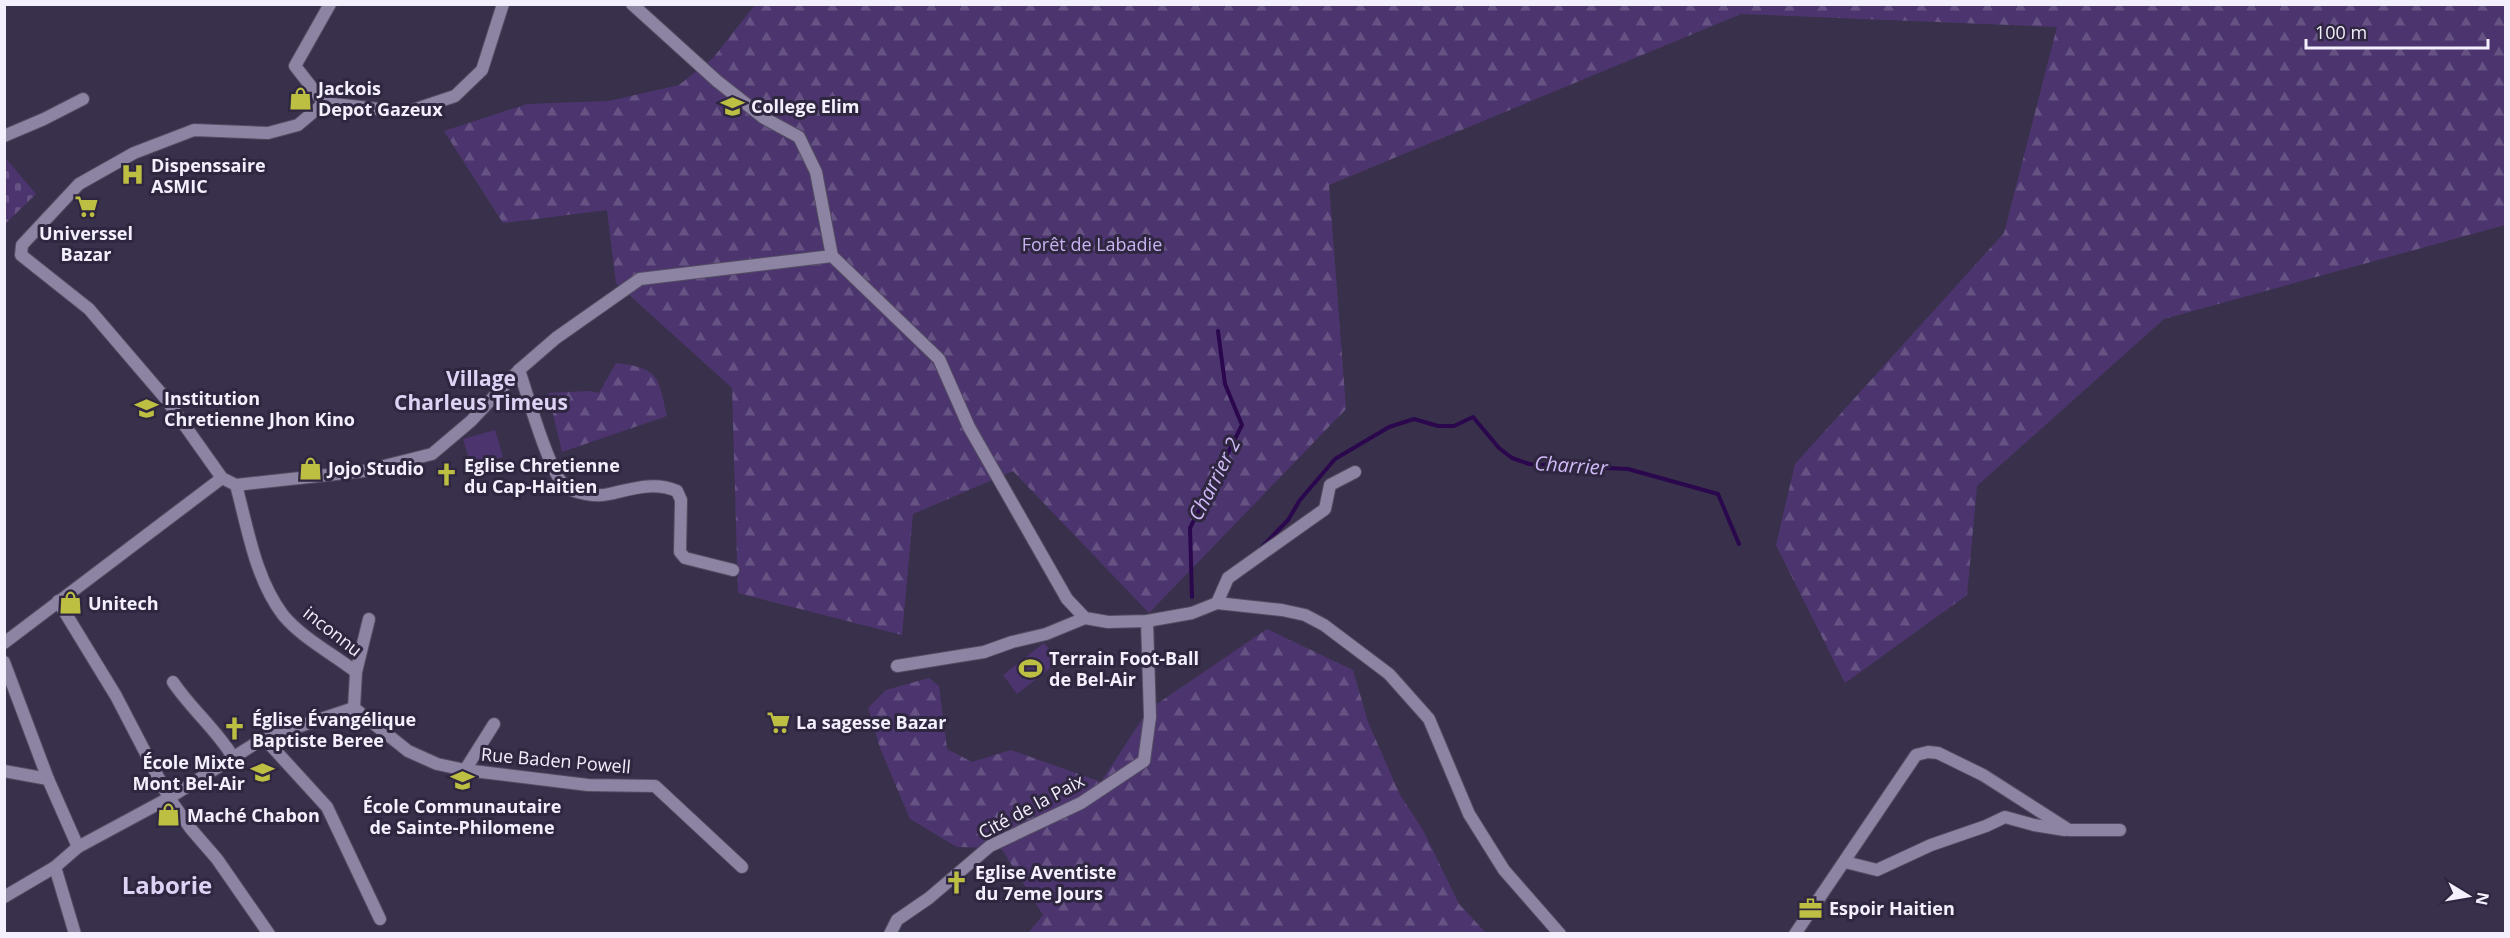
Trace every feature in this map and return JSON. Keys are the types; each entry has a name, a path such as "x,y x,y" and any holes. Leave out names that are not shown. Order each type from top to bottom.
{"street":[{"path":"330,4 295,66 324,103 407,112 455,96 482,70 503,4"},
{"path":"632,4 732,93 764,118 799,137 816,172 832,256 939,359 969,427 1067,599 1085,618"},
{"path":"4,136 83,99"},
{"path":"324,103 298,125 268,133 194,130 134,153 79,184 22,245 21,255 89,309 166,399 222,478 236,485 364,471 432,454 471,421 519,370 556,338 640,279 832,256"},
{"path":"519,370 553,469 564,486 572,490 602,496 647,485 677,491 681,500 680,552 685,558 733,570"},
{"path":"1217,603 1227,578 1325,509 1330,486 1355,472"},
{"path":"4,643 222,478"},
{"name":"inconnu","path":"236,485 259,573 284,615 311,639 356,672 354,708"},
{"path":"58,601 116,696 170,798 191,829 217,859 269,933"},
{"path":"897,666 984,652 1046,634 1085,618 1125,623 1147,621 1192,613 1217,603 1282,609 1305,615 1343,638 1389,674 1429,719 1469,814 1504,870 1560,933"},
{"path":"356,672 369,619"},
{"name":"Cité de la Paix","path":"890,933 897,920 929,898 990,846 1081,803 1144,761 1150,717 1147,621"},
{"path":"4,662 48,779 78,847"},
{"path":"173,682 185,699 207,720 233,757"},
{"path":"4,897 56,867 78,847 170,798 264,738 354,708"},
{"name":"Rue Baden Powell","path":"354,708 408,751 437,764 465,770 588,785 655,786 742,867"},
{"path":"465,770 494,724"},
{"path":"264,738 327,807 380,919"},
{"path":"1795,933 1916,755 1920,753 1938,753 1983,775 2069,830"},
{"path":"4,771 48,779"},
{"path":"1845,862 1877,870 1913,852 2005,817 2034,825 2069,830 2120,830"},
{"path":"56,867 75,933"}],"green space":[{"name":"Forêt de Labadie","path":"755,5 2505,5 2505,225 2164,319 1977,486 1967,595 1845,683 1776,545 1795,464 2004,233 2057,27 1741,14 1329,185 1346,409 1149,613 1013,471 913,514 902,635 738,593 732,388 616,283 607,210 503,223 444,131 527,104 609,101 679,85 713,58"},
{"path":"7,160 36,194 5,224 4,162"},
{"path":"616,363 641,368 655,377 659,383 667,416 562,452 548,393 588,391 599,393"},
{"path":"495,430 503,457 471,466 463,439"},
{"path":"1267,629 1353,670 1368,722 1400,795 1423,830 1459,904 1486,933 1028,933 1043,915 1001,848 957,847 910,819 880,748 868,708 886,690 929,678 939,686 947,749 972,762 1011,750 1101,782 1148,710"},
{"name":"Terrain Foot-Ball de Bel-Air","path":"1044,643 1059,661 1017,694 1003,675"}],"waterway":[{"name":"Charrier 2","path":"1192,597 1190,528 1242,425 1225,384 1218,331"},
{"name":"Charrier","path":"1262,547 1288,520 1300,500 1335,459 1389,427 1414,419 1438,426 1454,426 1473,417 1499,448 1512,458 1529,464 1628,469 1718,494 1739,544"}],"place":[{"name":"Jackois Depot Gazeux","path":"300,98"},
{"name":"College Elim","path":"733,106"},
{"name":"Dispenssaire ASMIC","path":"133,175"},
{"name":"Universsel Bazar","path":"86,207"},
{"name":"Institution Chretienne Jhon Kino","path":"146,408"},
{"name":"Jojo Studio","path":"310,468"},
{"name":"Eglise Chretienne du Cap-Haitien","path":"446,475"},
{"name":"Unitech","path":"70,603"},
{"name":"Terrain Foot-Ball de Bel-Air","path":"1031,668"},
{"name":"La sagesse Bazar","path":"778,722"},
{"name":"Église Évangélique Baptiste Beree","path":"234,729"},
{"name":"École Mixte Mont Bel-Air","path":"263,772"},
{"name":"École Communautaire de Sainte-Philomene","path":"462,780"},
{"name":"Maché Chabon","path":"169,815"},
{"name":"Eglise Aventiste du 7eme Jours","path":"957,882"},
{"name":"Espoir Haitien","path":"1811,908"}],"district":[{"name":"Village Charleus Timeus","path":"481,390"},
{"name":"Laborie","path":"167,884"}]}
